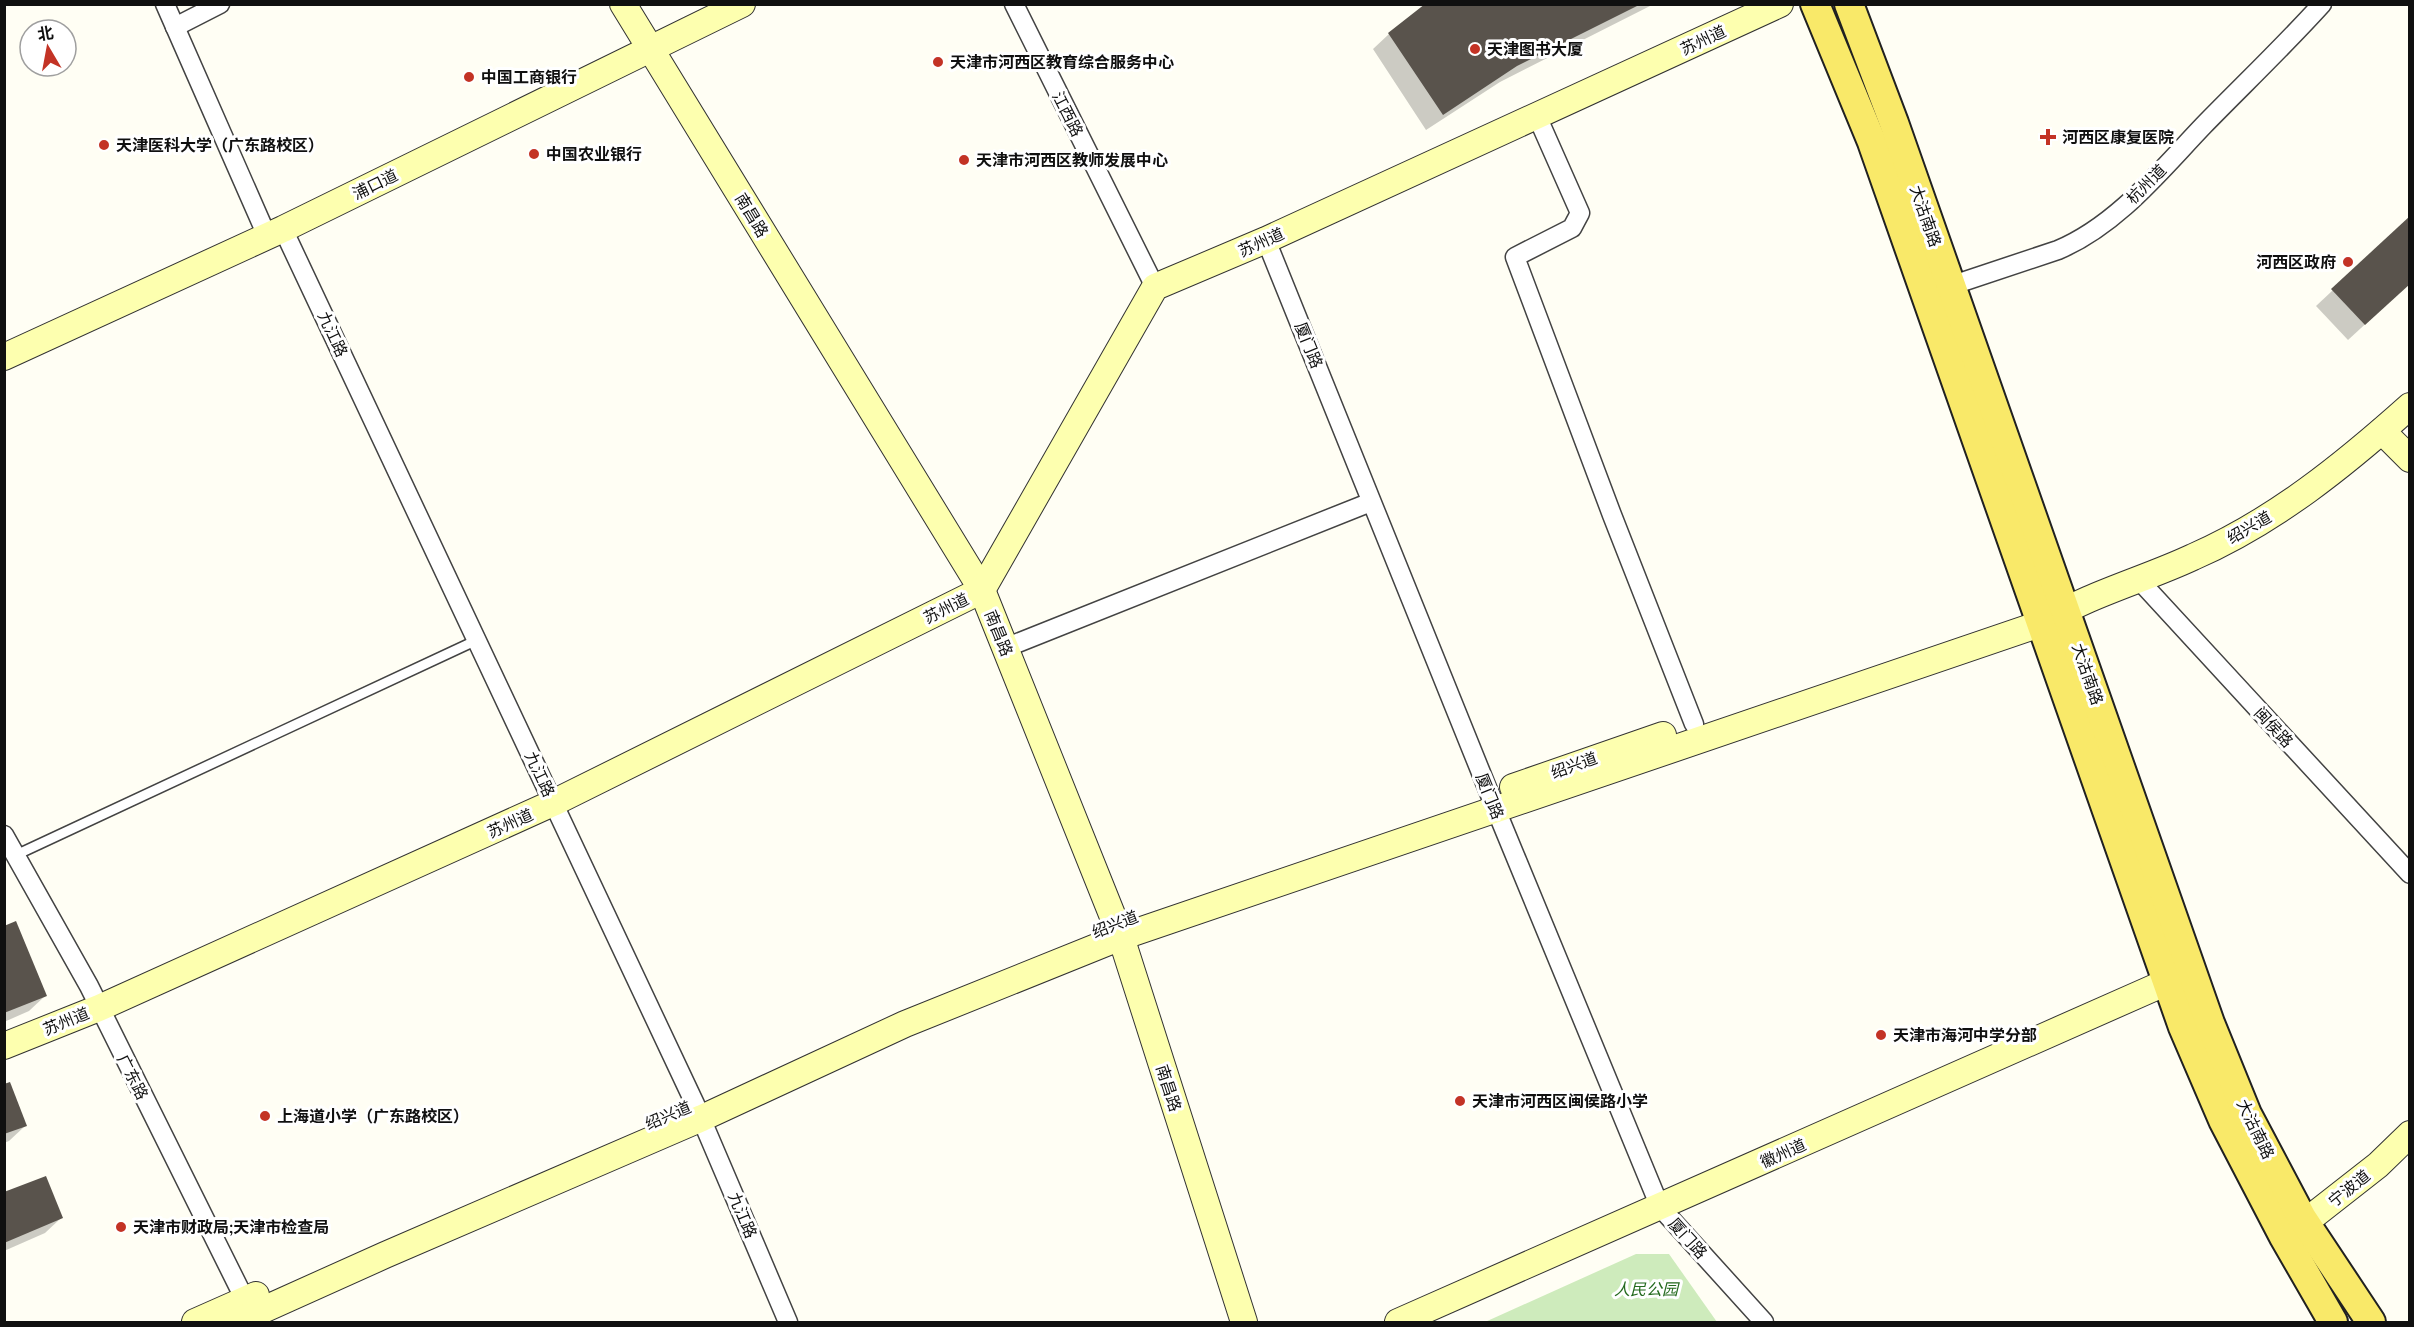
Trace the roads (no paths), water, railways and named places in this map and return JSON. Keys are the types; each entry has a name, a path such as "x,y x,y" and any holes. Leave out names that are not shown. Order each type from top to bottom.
{"main road":[{"name":"大沽南路","path":"1815,4 1872,142 1938,290"},
{"name":"大沽南路","path":"1849,4 1891,113 1938,290 2049,614 2183,1027 2223,1120 2295,1230 2371,1323"},
{"name":"大沽南路","path":"2049,614 2210,1023 2333,1323"}],"street":[{"name":"九江路","path":"165,4 477,640 554,803 698,1111 788,1323"},
{"path":"176,27 220,4"},
{"name":"南昌路","path":"623,4 982,590 1118,930 1244,1323"},
{"name":"浦口道","path":"4,357 275,232 741,4"},
{"name":"江西路","path":"1014,4 1155,287"},
{"name":"苏州道","path":"4,1046 99,1008 554,803 982,590 1155,287 1266,240 1780,4"},
{"name":"杭州道","path":"1938,290 2058,250 2077,242 2097,228 2136,195 2322,4"},
{"path":"1537,116 1580,213 1572,228 1515,257 1694,724"},
{"name":"厦门路","path":"1266,240 1493,803 1660,1207 1764,1323"},
{"name":"绍兴道","path":"195,1323 247,1315 698,1111 896,1013 1309,859 1493,803 2049,614 2139,580 2206,551 2296,499 2345,462 2409,406"},
{"path":"2382,431 2409,459"},
{"path":"1005,648 1371,502"},
{"name":"闽侯路","path":"2139,580 2409,874"},
{"name":"绍兴道","path":"1493,803 1694,724 1996,622 2049,614"},
{"name":"广东路","path":"4,835 89,986 247,1315"},
{"name":"徽州道","path":"1398,1323 2167,982"},
{"name":"宁波道","path":"2295,1230 2378,1165 2409,1134"}],"lane":[{"path":"16,855 477,640"}],"place":[{"name":"天津图书大厦","path":"1475,49"},
{"name":"天津市河西区教育综合服务中心","path":"938,62"},
{"name":"中国工商银行","path":"469,77"},
{"name":"河西区康复医院","path":"2048,137"},
{"name":"天津医科大学（广东路校区）","path":"104,145"},
{"name":"中国农业银行","path":"534,154"},
{"name":"天津市河西区教师发展中心","path":"964,160"},
{"name":"河西区政府","path":"2348,262"},
{"name":"天津市海河中学分部","path":"1881,1035"},
{"name":"天津市河西区闽侯路小学","path":"1460,1101"},
{"name":"上海道小学（广东路校区）","path":"265,1116"},
{"name":"天津市财政局;天津市检查局","path":"121,1227"}],"park label":[{"name":"人民公园","path":"1646,1289"}]}
